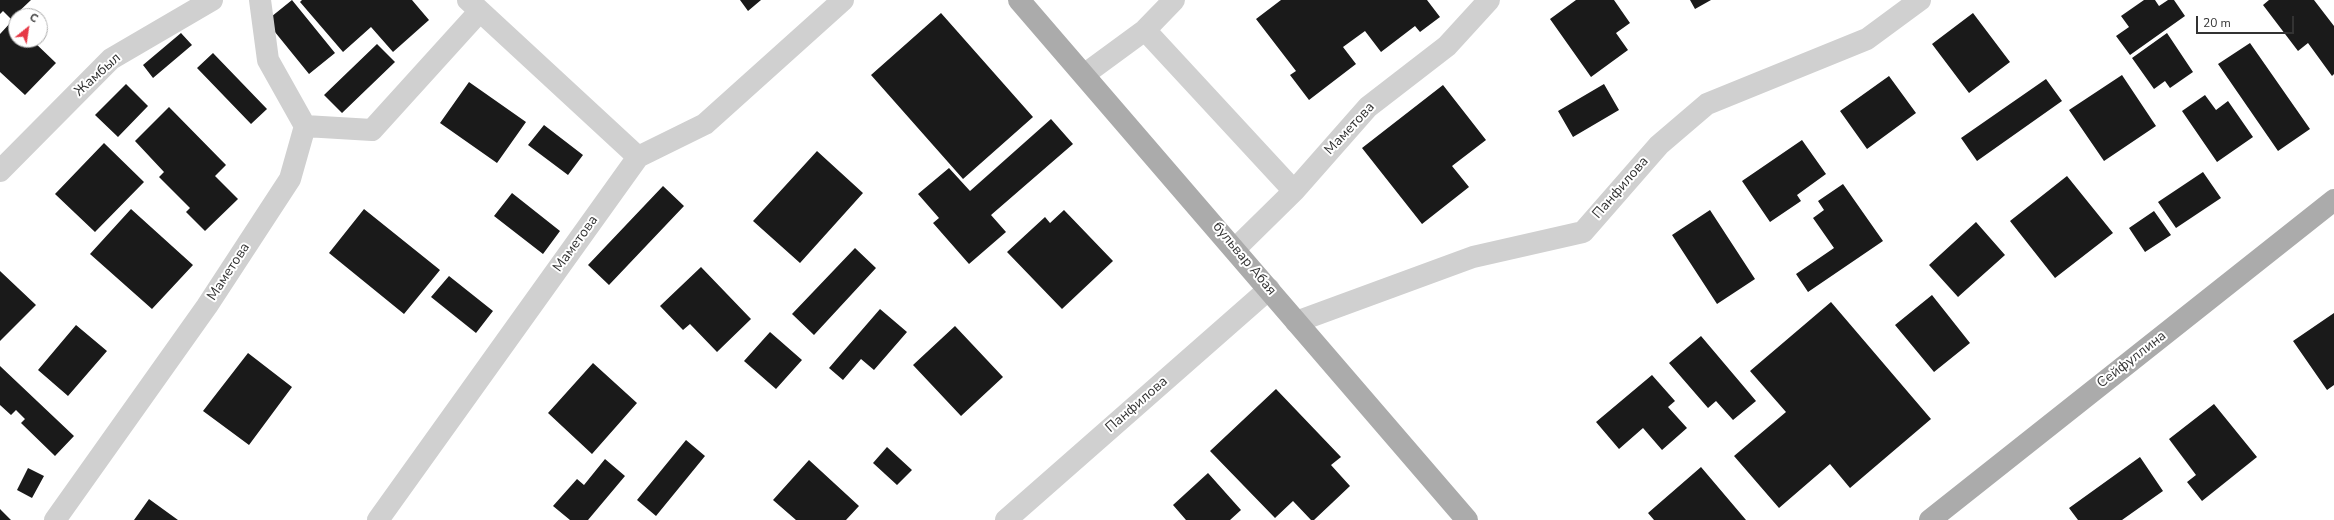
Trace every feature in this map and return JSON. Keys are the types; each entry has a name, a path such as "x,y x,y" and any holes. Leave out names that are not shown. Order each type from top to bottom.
{"main road":[{"name":"бульвар Абая","path":"1019,0 1085,74 1467,520"},
{"name":"Сейфуллина","path":"1930,520 2334,200"}],"street":[{"name":"Жамбыл","path":"0,171 111,59 212,0"},
{"path":"260,0 268,60 304,126 372,130 474,6 638,157 705,124 843,0"},
{"path":"1085,74 1145,30 1174,0"},
{"name":"Маметова","path":"1235,249 1294,191 1368,107 1447,46 1489,0"},
{"name":"Панфилова","path":"1296,322 1473,257 1583,232 1659,145 1708,104 1866,39 1920,0"},
{"path":"1145,30 1294,191"},
{"name":"Маметова","path":"55,520 207,306 290,179 304,126"},
{"name":"Маметова","path":"378,520 638,157"},
{"name":"Панфилова","path":"1006,520 1269,289"}],"building":[{"path":"0,0 31,0 23,8 8,8 8,16 3,11 0,14"},
{"path":"292,0 335,53 309,74 266,21"},
{"path":"302,0 412,0 429,20 393,52 371,27 343,52 300,2"},
{"path":"740,0 761,0 748,11"},
{"path":"1281,0 1427,0 1440,17 1420,32 1415,26 1381,52 1365,31 1343,47 1356,64 1309,100 1290,75 1296,71 1256,19"},
{"path":"1576,0 1614,0 1630,23 1616,33 1628,50 1591,77 1550,19"},
{"path":"1690,0 1711,0 1695,9"},
{"path":"2144,0 2155,0 2159,6 2168,0 2174,0 2185,16 2130,55 2116,36 2129,27 2121,16"},
{"path":"2269,0 2314,0 2334,26 2334,74 2332,76 2308,43 2298,51 2263,5"},
{"path":"941,13 1033,117 963,179 871,75"},
{"path":"1973,13 2010,62 1969,93 1932,44"},
{"path":"8,25 8,48 40,48 56,63 25,95 0,72 0,34"},
{"path":"181,33 192,45 153,78 143,65"},
{"path":"2167,33 2193,72 2170,88 2165,81 2154,89 2132,58"},
{"path":"2250,43 2310,129 2278,151 2218,64"},
{"path":"377,44 395,62 342,113 324,95"},
{"path":"213,53 267,109 251,124 197,68"},
{"path":"2122,75 2156,126 2104,161 2069,110"},
{"path":"1889,76 1916,113 1867,149 1840,111"},
{"path":"2046,79 2062,101 1977,161 1961,138"},
{"path":"469,82 526,122 497,163 440,123"},
{"path":"126,84 148,106 118,137 95,115"},
{"path":"1604,84 1619,110 1573,137 1558,111"},
{"path":"1443,85 1486,140 1452,166 1469,187 1422,224 1362,148"},
{"path":"2205,95 2216,110 2228,101 2253,137 2217,162 2182,111"},
{"path":"169,107 226,165 215,176 238,199 205,231 186,212 190,208 159,177 164,172 135,141"},
{"path":"1051,119 1073,144 991,215 1006,232 969,264 933,223 939,218 918,194 949,168 970,191"},
{"path":"544,125 583,155 568,175 528,145"},
{"path":"1802,140 1826,174 1797,195 1801,201 1770,222 1742,181"},
{"path":"104,143 144,182 95,232 55,194"},
{"path":"817,151 863,193 800,263 753,221"},
{"path":"2203,172 2221,198 2176,228 2158,202"},
{"path":"2067,176 2113,233 2055,278 2010,221"},
{"path":"1843,184 1883,241 1808,292 1796,274 1834,248 1813,218 1824,210 1818,201"},
{"path":"663,186 684,206 609,285 588,265"},
{"path":"512,193 560,231 543,254 494,216"},
{"path":"131,209 193,265 152,309 90,254"},
{"path":"364,209 440,270 404,314 329,253"},
{"path":"1064,210 1113,261 1062,309 1007,252 1045,217 1050,223"},
{"path":"1710,210 1755,279 1717,304 1672,235"},
{"path":"2154,211 2171,235 2145,252 2129,228"},
{"path":"1976,222 2005,255 1958,297 1929,265"},
{"path":"855,248 876,268 814,335 792,314"},
{"path":"701,267 751,319 717,352 690,324 683,330 660,306"},
{"path":"0,271 36,305 0,341"},
{"path":"449,276 493,311 476,333 431,297"},
{"path":"1932,295 1970,343 1934,372 1895,325"},
{"path":"1831,302 1931,419 1850,488 1830,464 1779,508 1734,456 1786,412 1750,371"},
{"path":"880,309 907,332 874,370 861,359 843,380 829,368"},
{"path":"2334,313 2334,385 2327,390 2293,341"},
{"path":"76,325 107,351 68,396 38,370"},
{"path":"955,326 1003,377 961,416 913,365"},
{"path":"770,332 802,360 776,389 744,361"},
{"path":"1701,336 1756,401 1733,420 1716,401 1708,408 1669,363"},
{"path":"248,353 292,387 249,445 203,411"},
{"path":"593,363 637,403 592,454 548,413"},
{"path":"0,366 74,436 55,456 21,423 25,419 16,410 11,415 0,405"},
{"path":"1652,375 1675,401 1668,407 1687,428 1662,450 1643,428 1619,449 1596,422"},
{"path":"1276,389 1341,457 1331,465 1350,486 1314,520 1311,520 1293,501 1275,518 1210,451"},
{"path":"2214,404 2257,457 2202,501 2187,482 2196,475 2169,439"},
{"path":"686,440 705,456 656,516 637,500"},
{"path":"887,447 912,470 897,485 873,463"},
{"path":"2140,457 2163,491 2122,520 2078,520 2069,508"},
{"path":"605,459 625,476 588,520 570,520 553,506 577,479 584,485"},
{"path":"809,460 859,506 846,520 796,520 773,500"},
{"path":"1701,467 1746,520 1654,520 1648,513"},
{"path":"28,468 44,476 32,498 17,490"},
{"path":"1208,473 1241,510 1230,520 1186,520 1173,505"},
{"path":"149,499 178,520 134,520"},
{"path":"0,509 11,520 0,520"}]}
